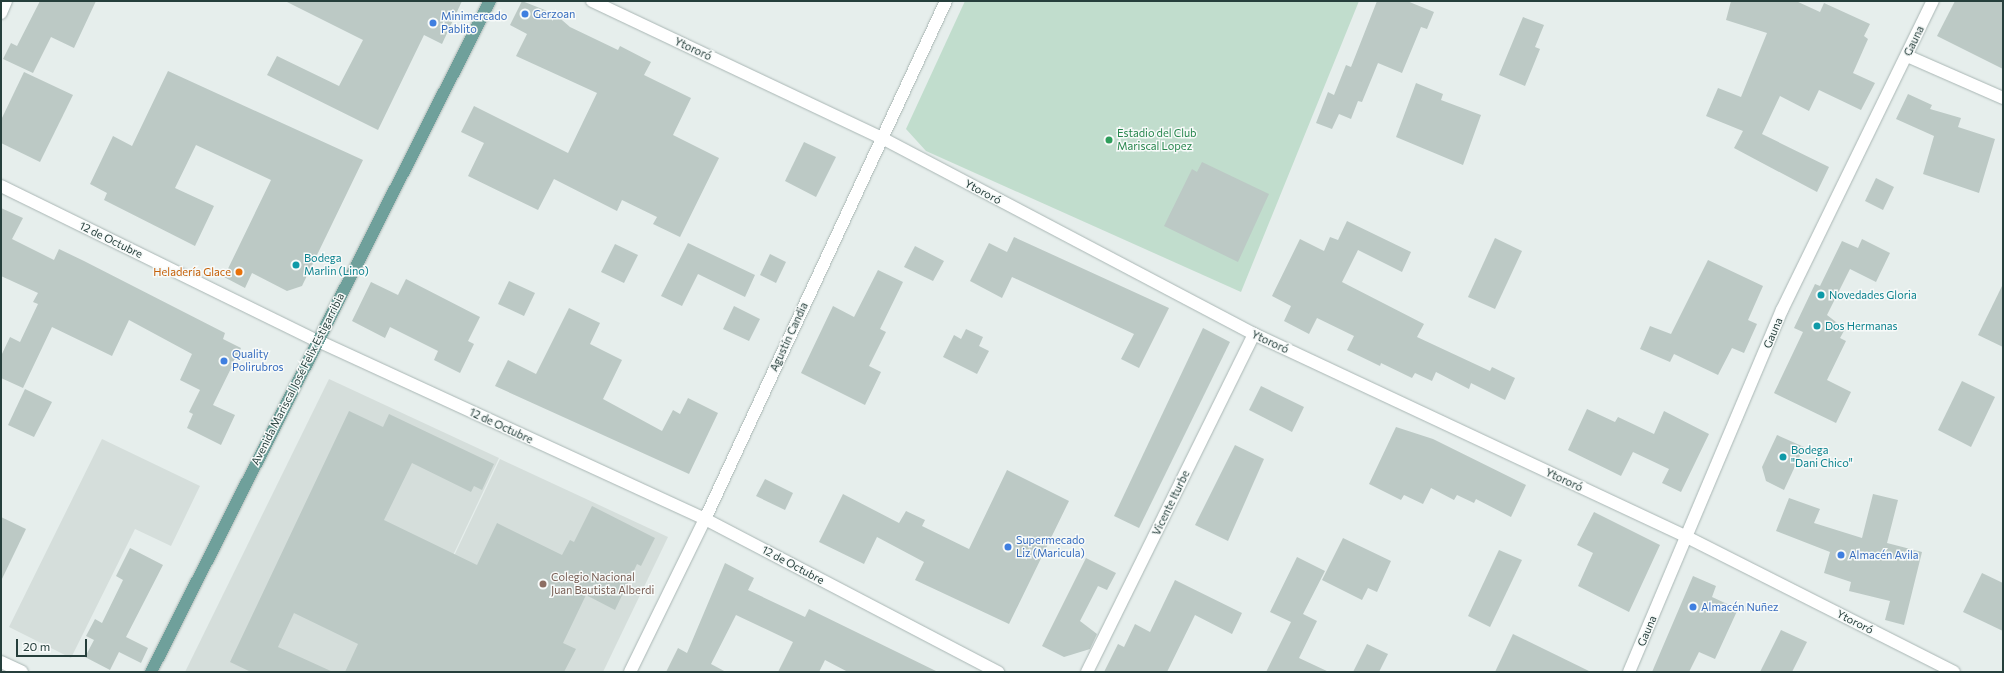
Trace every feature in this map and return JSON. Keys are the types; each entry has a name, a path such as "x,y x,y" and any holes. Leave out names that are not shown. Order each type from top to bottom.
{"main road":[{"name":"Avenida Mariscal José Felix Estigarribia","path":"152,672 316,340 490,1"}],"street":[{"path":"1,13 6,1"},
{"name":"Ytororó","path":"592,1 882,138 1254,334 1687,537 1954,672"},
{"name":"Agustín Candia","path":"630,672 705,519 946,1"},
{"name":"Gauna","path":"1629,672 1782,310 1934,1"},
{"path":"1907,56 2003,98"},
{"name":"12 de Octubre","path":"1,186 316,340 705,519 998,672"},
{"name":"Vicente Iturbe","path":"1087,672 1254,334"},
{"path":"1,662 22,672"}],"shaded area":[{"path":"329,379 499,458 398,672 185,672"},
{"path":"102,439 200,486 171,546 135,529 71,658 9,627"},
{"name":"Colegio Nacional Juan Bautista Alberdi","path":"500,459 668,537 603,672 399,672"}],"green space":[{"name":"Estadio del Club Mariscal Lopez","path":"965,1 1359,1 1241,292 926,151 906,129"}],"building":[{"path":"40,1 96,1 74,48 51,37 33,73 3,59 11,43 17,46"},
{"path":"285,1 462,1 442,44 424,35 378,130 267,75 277,56 339,86 363,40"},
{"path":"522,1 555,14 570,27 618,50 620,46 651,62 644,75 691,98 673,135 719,158 680,237 653,224 657,217 622,200 617,211 554,179 538,210 468,176 484,143 461,132 474,106 568,153 597,93 516,56 527,34 510,25"},
{"path":"1377,1 1407,1 1434,12 1427,29 1421,27 1402,73 1378,63 1362,102 1358,101 1351,119 1339,114 1332,129 1316,123 1328,92 1334,95 1346,65 1351,67"},
{"path":"1731,1 1796,1 1820,12 1824,3 1870,24 1864,36 1868,39 1853,73 1875,83 1861,110 1819,90 1809,111 1780,96 1762,134 1829,167 1817,192 1734,148 1743,131 1706,116 1718,88 1741,97 1767,33 1726,20"},
{"path":"1955,1 2003,1 2003,69 1937,36"},
{"path":"1523,17 1544,25 1535,47 1540,49 1525,86 1499,75"},
{"path":"168,71 363,160 302,286 287,291 252,273 245,288 224,277 271,180 196,145 175,188 214,206 195,246 104,200 107,193 90,184 113,136 132,146"},
{"path":"24,72 73,95 40,162 1,143 1,120"},
{"path":"1416,83 1443,94 1441,100 1481,115 1463,165 1396,137"},
{"path":"1908,94 1932,105 1930,109 1961,118 1958,127 1995,139 1979,193 1923,174 1934,136 1896,119"},
{"path":"804,142 836,157 816,197 785,181"},
{"path":"1202,162 1269,194 1238,262 1164,226 1192,169 1197,172"},
{"path":"1876,178 1894,187 1883,210 1865,201"},
{"path":"1,208 23,218 12,239 54,260 59,249 225,333 223,339 241,348 213,405 235,415 221,445 187,428 193,414 189,412 200,390 180,380 192,354 129,320 112,356 52,327 23,388 1,378 1,356 10,337 20,342 38,304 33,302 38,293 1,276"},
{"path":"1347,221 1411,252 1402,272 1358,250 1342,282 1424,324 1417,337 1490,371 1492,367 1515,378 1505,400 1471,383 1469,389 1436,372 1432,381 1415,373 1412,378 1381,363 1380,366 1347,350 1354,336 1317,318 1309,334 1284,321 1291,306 1272,296 1300,239 1324,251 1330,237 1338,240"},
{"path":"1014,237 1169,308 1139,368 1121,359 1134,334 1012,277 1002,298 970,281 989,243 1007,252"},
{"path":"1495,238 1522,251 1495,309 1468,297"},
{"path":"1862,239 1890,253 1876,282 1850,269 1827,315 1845,329 1840,338 1846,341 1827,380 1851,392 1836,423 1774,393 1803,332 1794,328 1815,284 1820,286 1842,241 1858,248"},
{"path":"688,243 755,275 745,297 698,274 682,306 661,296"},
{"path":"615,244 638,255 624,283 601,272"},
{"path":"915,246 944,261 933,281 904,267"},
{"path":"770,254 786,262 776,283 760,275"},
{"path":"1708,260 1763,286 1748,320 1757,324 1744,353 1732,348 1718,375 1674,354 1670,362 1640,349 1650,326 1671,334"},
{"path":"878,270 903,282 880,329 886,332 869,366 881,372 865,405 801,373 833,306 854,317"},
{"path":"406,279 480,317 468,341 474,344 460,373 434,360 438,351 390,327 385,338 352,321 371,282 398,295"},
{"path":"509,281 535,293 524,316 498,304"},
{"path":"2003,284 2003,347 1978,335"},
{"path":"734,306 760,319 749,341 723,329"},
{"path":"569,308 600,323 590,344 622,360 603,399 662,431 673,410 680,414 688,398 718,413 689,474 495,386 508,360 536,374"},
{"path":"1203,328 1230,342 1139,528 1114,516"},
{"path":"966,329 983,337 979,346 989,351 977,374 943,357 954,335 961,339"},
{"path":"1962,381 1995,397 1971,447 1938,430"},
{"path":"1261,386 1304,407 1292,432 1249,410"},
{"path":"25,389 52,402 34,437 8,425"},
{"path":"1587,409 1615,422 1618,417 1654,434 1664,411 1709,434 1681,492 1662,483 1669,469 1633,452 1621,476 1568,450"},
{"path":"349,411 383,427 389,414 494,464 482,490 474,486 471,492 412,463 384,520 477,565 497,523 562,555 570,540 574,542 592,506 655,538 641,566 637,564 615,610 586,595 563,643 576,649 564,672 345,672 358,644 294,613 278,647 333,672 251,672 230,662"},
{"path":"1396,427 1433,439 1526,485 1511,517 1476,499 1474,503 1457,495 1454,500 1431,488 1423,504 1404,495 1401,500 1369,484"},
{"name":"Bodega \"Dani Chico\"","path":"1777,435 1804,447 1784,490 1766,481 1762,467"},
{"path":"1235,445 1264,459 1228,541 1195,525"},
{"name":"Supermecado Liz (Maricula)","path":"1007,470 1069,501 1009,624 915,580 924,562 877,537 864,564 819,542 843,494 899,523 906,511 925,520 922,526 969,549"},
{"path":"765,479 793,493 785,510 756,496"},
{"path":"1873,494 1898,500 1887,543 1922,552 1904,625 1885,620 1890,601 1849,591 1851,582 1824,573 1830,552 1776,531 1789,498 1820,509 1814,523 1862,538"},
{"path":"1594,512 1660,545 1629,612 1578,586 1593,553 1577,545"},
{"path":"1,517 26,529 1,581"},
{"path":"1343,538 1391,561 1377,592 1368,588 1362,600 1322,580"},
{"path":"130,548 163,565 126,637 148,648 141,663 119,652 110,670 85,657 94,640 86,636 95,619 102,623 123,580 116,576"},
{"path":"1499,550 1522,560 1490,627 1468,616"},
{"path":"1297,557 1325,571 1303,614 1317,621 1299,658 1329,672 1266,672 1291,622 1270,612"},
{"path":"1086,558 1116,573 1107,590 1098,586 1080,621 1097,634 1090,649 1064,657 1042,646"},
{"path":"725,563 754,578 748,590 805,617 809,609 938,672 848,672 825,660 819,672 778,672 793,642 736,615 711,664 726,672 666,672 678,648 687,653"},
{"path":"1982,573 2003,583 2003,631 1963,612"},
{"path":"1693,576 1716,586 1712,597 1738,609 1715,659 1699,652 1689,672 1652,672"},
{"path":"1175,580 1242,613 1232,634 1195,615 1167,672 1104,672 1118,644 1124,647 1135,624 1150,632"},
{"path":"1781,630 1807,642 1792,672 1760,672"},
{"path":"1513,634 1591,672 1495,672"},
{"path":"1367,644 1388,654 1379,672 1353,672"}],"place":[{"name":"Gerzoan","path":"525,14"},
{"name":"Minimercado Pablito","path":"433,23"},
{"name":"Estadio del Club Mariscal Lopez","path":"1109,140"},
{"name":"Bodega Marlin (Lino)","path":"296,265"},
{"name":"Heladería Glace","path":"239,272"},
{"name":"Novedades Gloria","path":"1821,295"},
{"name":"Dos Hermanas","path":"1817,326"},
{"name":"Quality Polirubros","path":"224,361"},
{"name":"Bodega \"Dani Chico\"","path":"1783,457"},
{"name":"Supermecado Liz (Maricula)","path":"1008,547"},
{"name":"Almacén Avila","path":"1841,555"},
{"name":"Colegio Nacional Juan Bautista Alberdi","path":"543,584"},
{"name":"Almacén Nuñez","path":"1693,607"}]}
